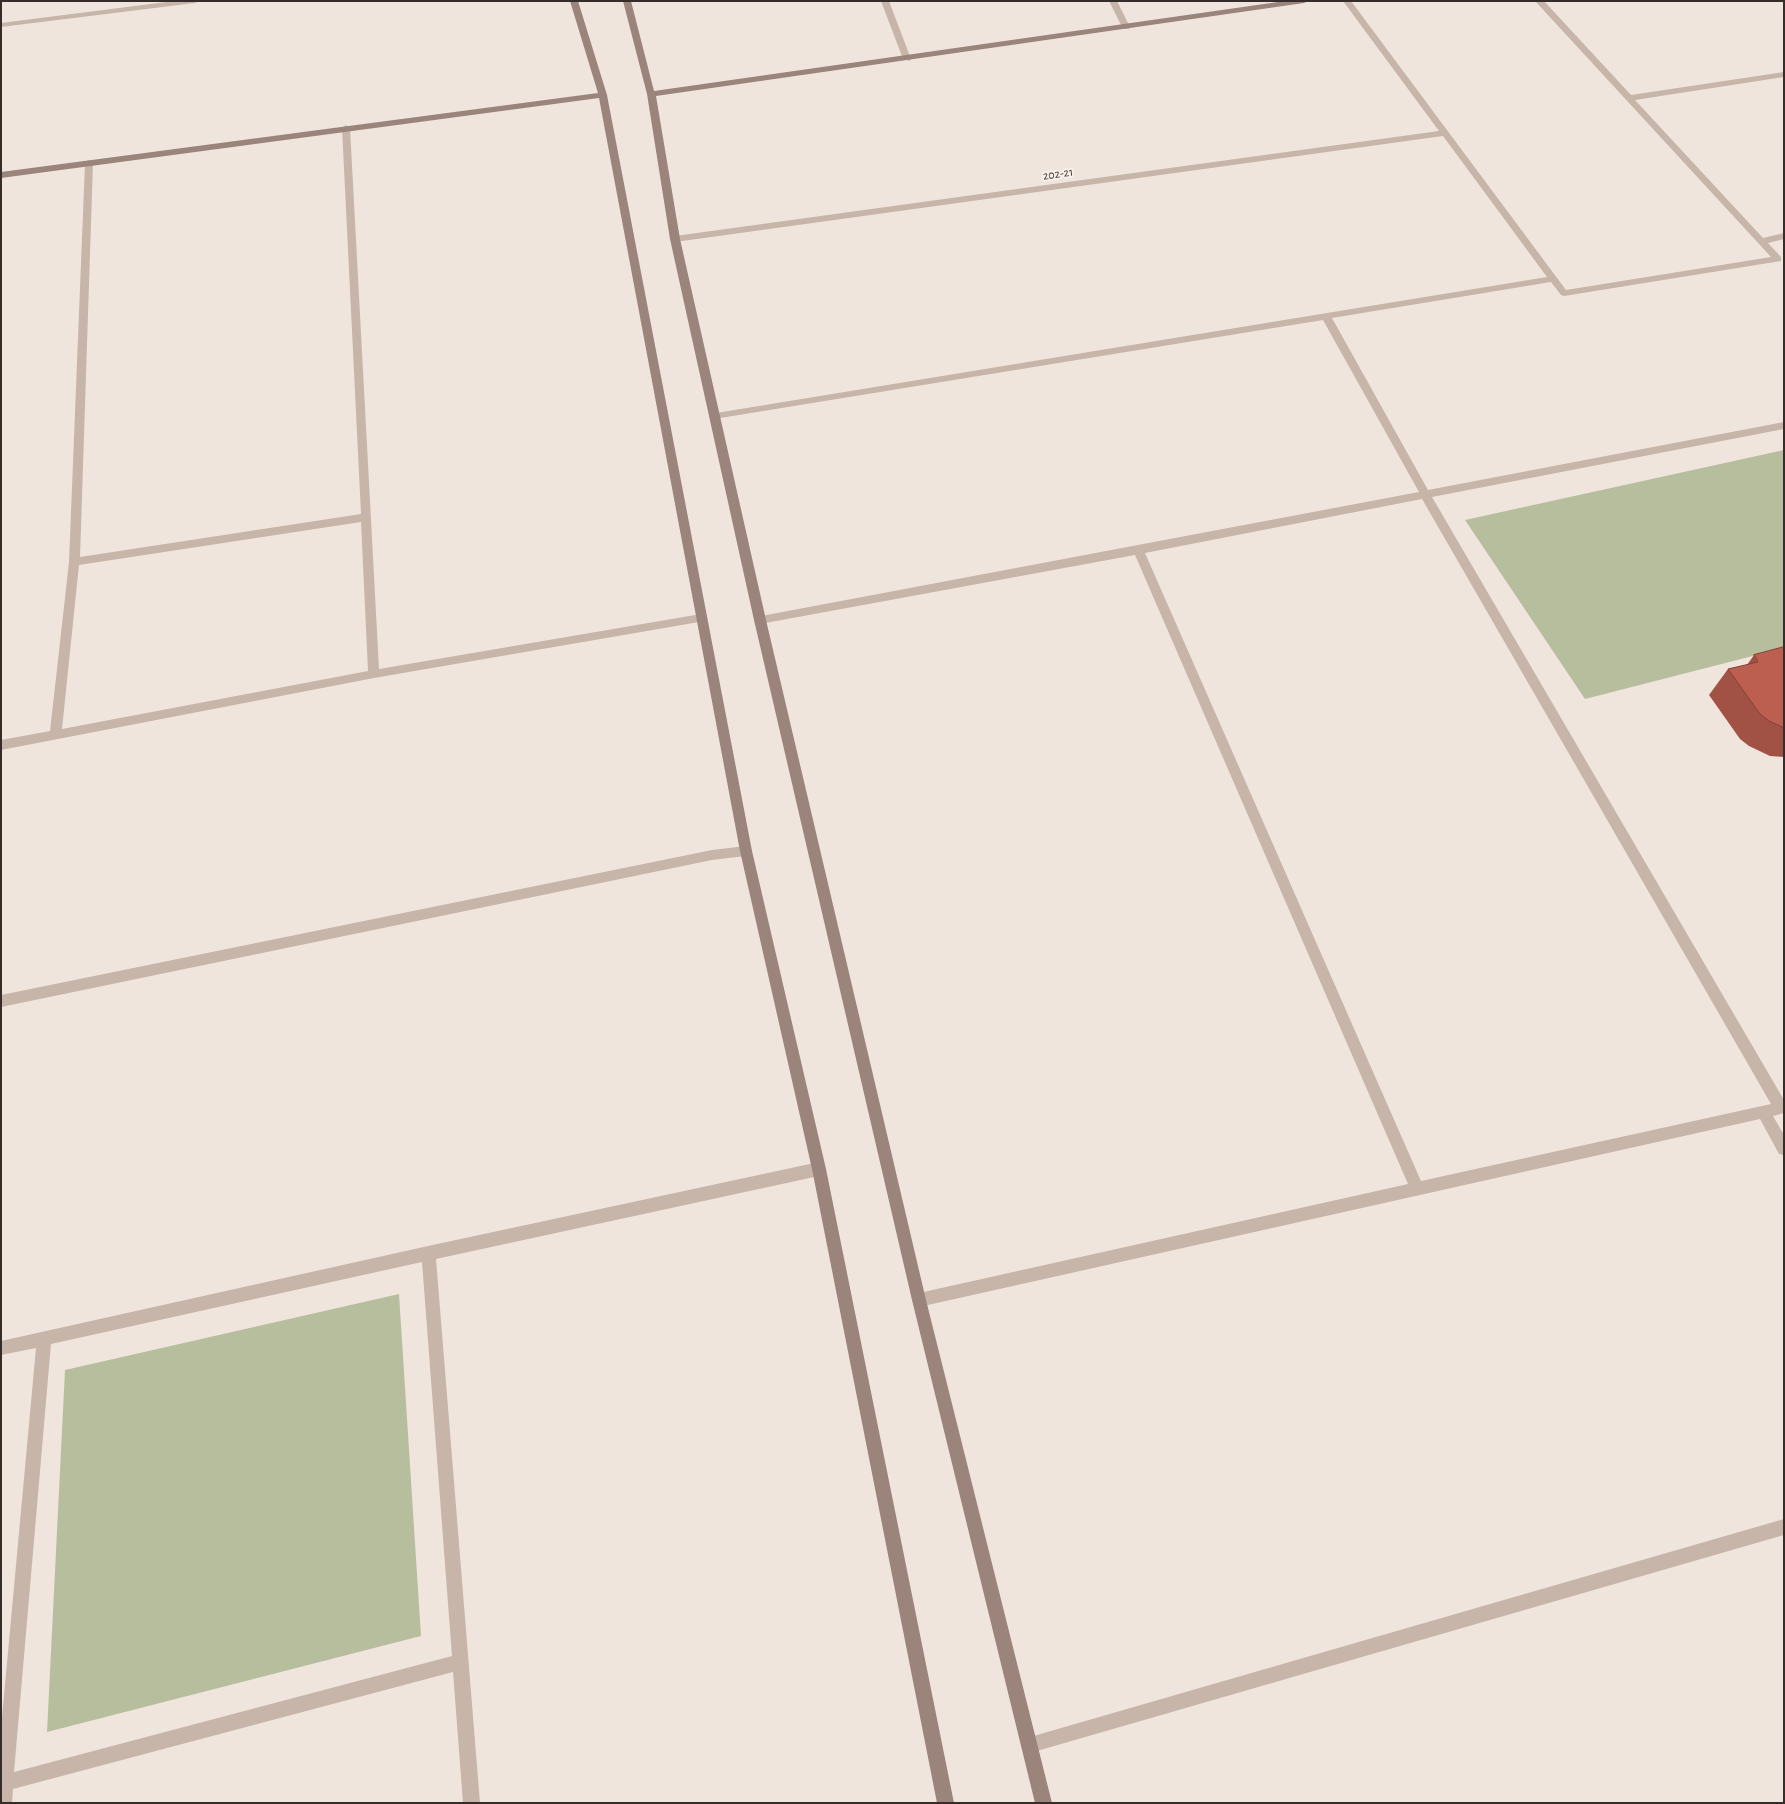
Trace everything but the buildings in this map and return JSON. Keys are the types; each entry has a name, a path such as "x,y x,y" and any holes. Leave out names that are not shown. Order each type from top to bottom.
{"main road":[{"path":"574,1 603,95 746,850 819,1170 946,1803"},
{"path":"627,1 650,94 675,239 760,620 919,1300 1044,1803"},
{"path":"650,94 908,59 1304,1"},
{"path":"1,175 603,95"}],"street":[{"path":"1,25 126,6 195,1"},
{"path":"885,1 908,59"},
{"path":"1112,1 1126,27"},
{"path":"1347,1 1564,293 1778,259 1539,1"},
{"path":"1629,98 1784,74"},
{"path":"346,128 374,674"},
{"name":"202-21","path":"675,239 1445,134"},
{"path":"56,736 74,562 89,163"},
{"path":"1762,241 1784,236"},
{"path":"714,416 1553,279"},
{"path":"919,1300 1782,1108 1425,494 1326,316"},
{"path":"760,620 1138,550 1784,425"},
{"path":"74,562 366,517"},
{"path":"1138,550 1417,1188"},
{"path":"1,745 374,674 701,618"},
{"path":"1,1001 712,855 746,850"},
{"path":"1764,1113 1784,1149"},
{"path":"1,1348 771,1178 819,1170"},
{"path":"428,1254 472,1803"},
{"path":"3,1803 44,1338"},
{"path":"1030,1745 1784,1527"},
{"path":"4,1783 461,1662"}],"green space":[{"path":"1784,450 1784,648 1585,699 1465,520"},
{"path":"399,1294 421,1636 47,1732 65,1370"}]}
